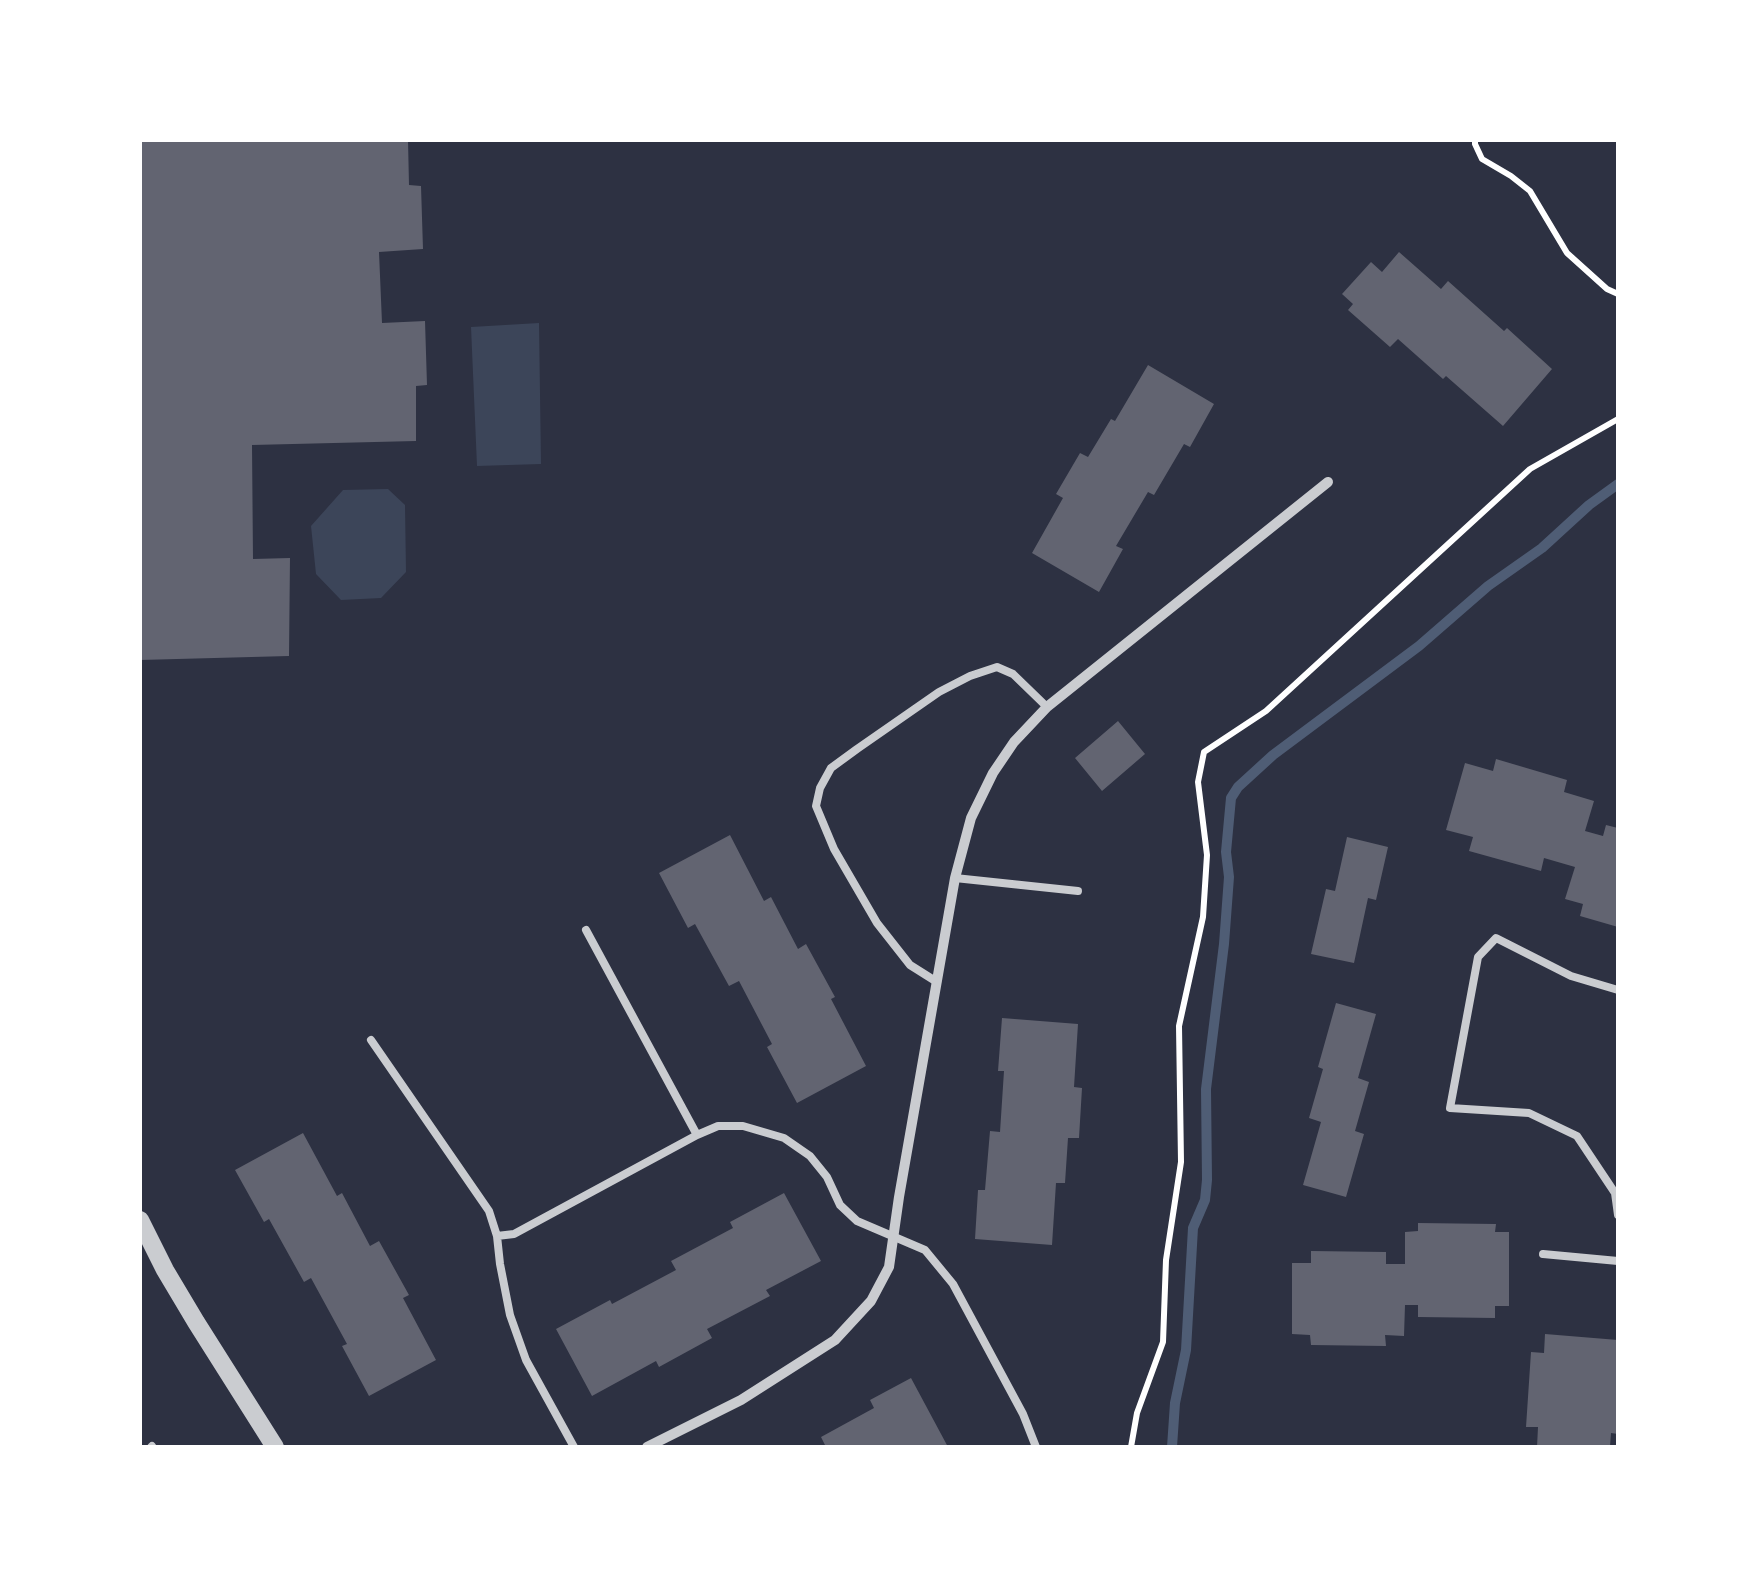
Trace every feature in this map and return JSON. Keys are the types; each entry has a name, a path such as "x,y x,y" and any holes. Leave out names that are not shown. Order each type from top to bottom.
{"street":[{"path":"647,1447 741,1400 835,1340 872,1301 889,1267 955,878 971,818 993,773 1014,742 1047,708 1328,482"},
{"path":"140,1220 165,1270 275,1447"}],"lane":[{"path":"937,982 910,965 877,923 834,849 816,806 820,788 831,768 857,748 939,692 970,676 997,667 1013,674 1047,708"},
{"path":"955,878 1078,891"},
{"path":"586,930 696,1135"},
{"path":"1618,990 1571,976 1496,938 1478,956 1450,1108 1530,1113 1577,1136 1615,1193 1618,1215"},
{"path":"371,1040 489,1211 510,1314 526,1360 574,1447"},
{"path":"497,1236 514,1234 718,1126 744,1126 784,1138 810,1156 848,1213 924,1250 952,1284 1023,1414 1036,1447"},
{"path":"1543,1254 1618,1261"}],"path":[{"path":"1475,140 1482,160 1530,191 1566,254 1618,294"},
{"path":"1131,1447 1137,1413 1163,1342 1166,1260 1181,1162 1179,1026 1203,918 1207,855 1198,782 1204,752 1266,711 1530,469 1618,419"}],"shaded area":[{"path":"539,323 541,464 477,466 471,327"},
{"path":"388,489 405,505 406,572 381,598 341,600 316,574 311,526 343,490"}],"building":[{"path":"140,140 408,140 409,185 421,186 423,249 379,252 382,323 425,321 427,385 416,386 416,441 252,445 253,559 290,558 289,656 140,660"},
{"path":"1399,252 1441,289 1448,281 1552,369 1503,426 1398,339 1390,347 1348,310 1353,304 1342,294 1371,262 1382,272"},
{"path":"1148,365 1214,404 1190,447 1184,444 1154,495 1148,492 1116,546 1123,549 1099,592 1032,553 1063,498 1056,494 1080,453 1088,457"},
{"path":"1118,721 1145,754 1102,791 1075,758"},
{"path":"1496,759 1567,780 1564,792 1594,801 1585,831 1603,836 1606,825 1618,828 1618,927 1580,916 1583,904 1565,899 1575,867 1544,858 1541,871 1469,851 1473,837 1446,830 1465,763 1493,771"},
{"path":"730,835 764,901 771,897 798,949 806,944 866,1066 797,1103 767,1047 772,1044 739,981 729,986 695,924 688,928 659,873"},
{"path":"1347,837 1388,847 1376,900 1368,898 1354,963 1311,954 1326,889 1335,891"},
{"path":"1336,1003 1376,1014 1358,1078 1369,1082 1355,1131 1364,1134 1346,1197 1303,1185 1321,1122 1309,1118"},
{"path":"1002,1018 1078,1024 1074,1087 1082,1088 1079,1138 1068,1138 1065,1183 1056,1183 1052,1245 975,1239 978,1190 985,1190 990,1131 1000,1132 1004,1071 998,1071"},
{"path":"303,1133 370,1246 379,1241 409,1295 403,1298 436,1360 369,1396 342,1346 347,1344 311,1278 304,1282 269,1219 264,1222 235,1170"},
{"path":"784,1193 821,1261 766,1290 770,1296 707,1329 712,1338 659,1367 656,1361 592,1396 556,1329 676,1270 671,1261 733,1228 730,1222"},
{"path":"1418,1223 1496,1224 1495,1232 1509,1232 1509,1306 1495,1306 1495,1318 1418,1317 1418,1305 1405,1305 1404,1336 1385,1335 1386,1346 1311,1345 1310,1335 1292,1334 1292,1263 1311,1263 1311,1251 1386,1252 1386,1264 1405,1264 1405,1232 1418,1231"},
{"path":"1545,1334 1618,1340 1618,1434 1611,1433 1610,1447 1537,1447 1538,1427 1526,1427 1531,1352 1544,1353"},
{"path":"911,1378 948,1447 826,1447 821,1437 874,1408 870,1400"}],"waterway":[{"path":"1172,1447 1175,1403 1186,1350 1193,1228 1205,1200 1207,1180 1206,1089 1224,944 1231,798 1273,755 1419,646 1618,484"}]}
